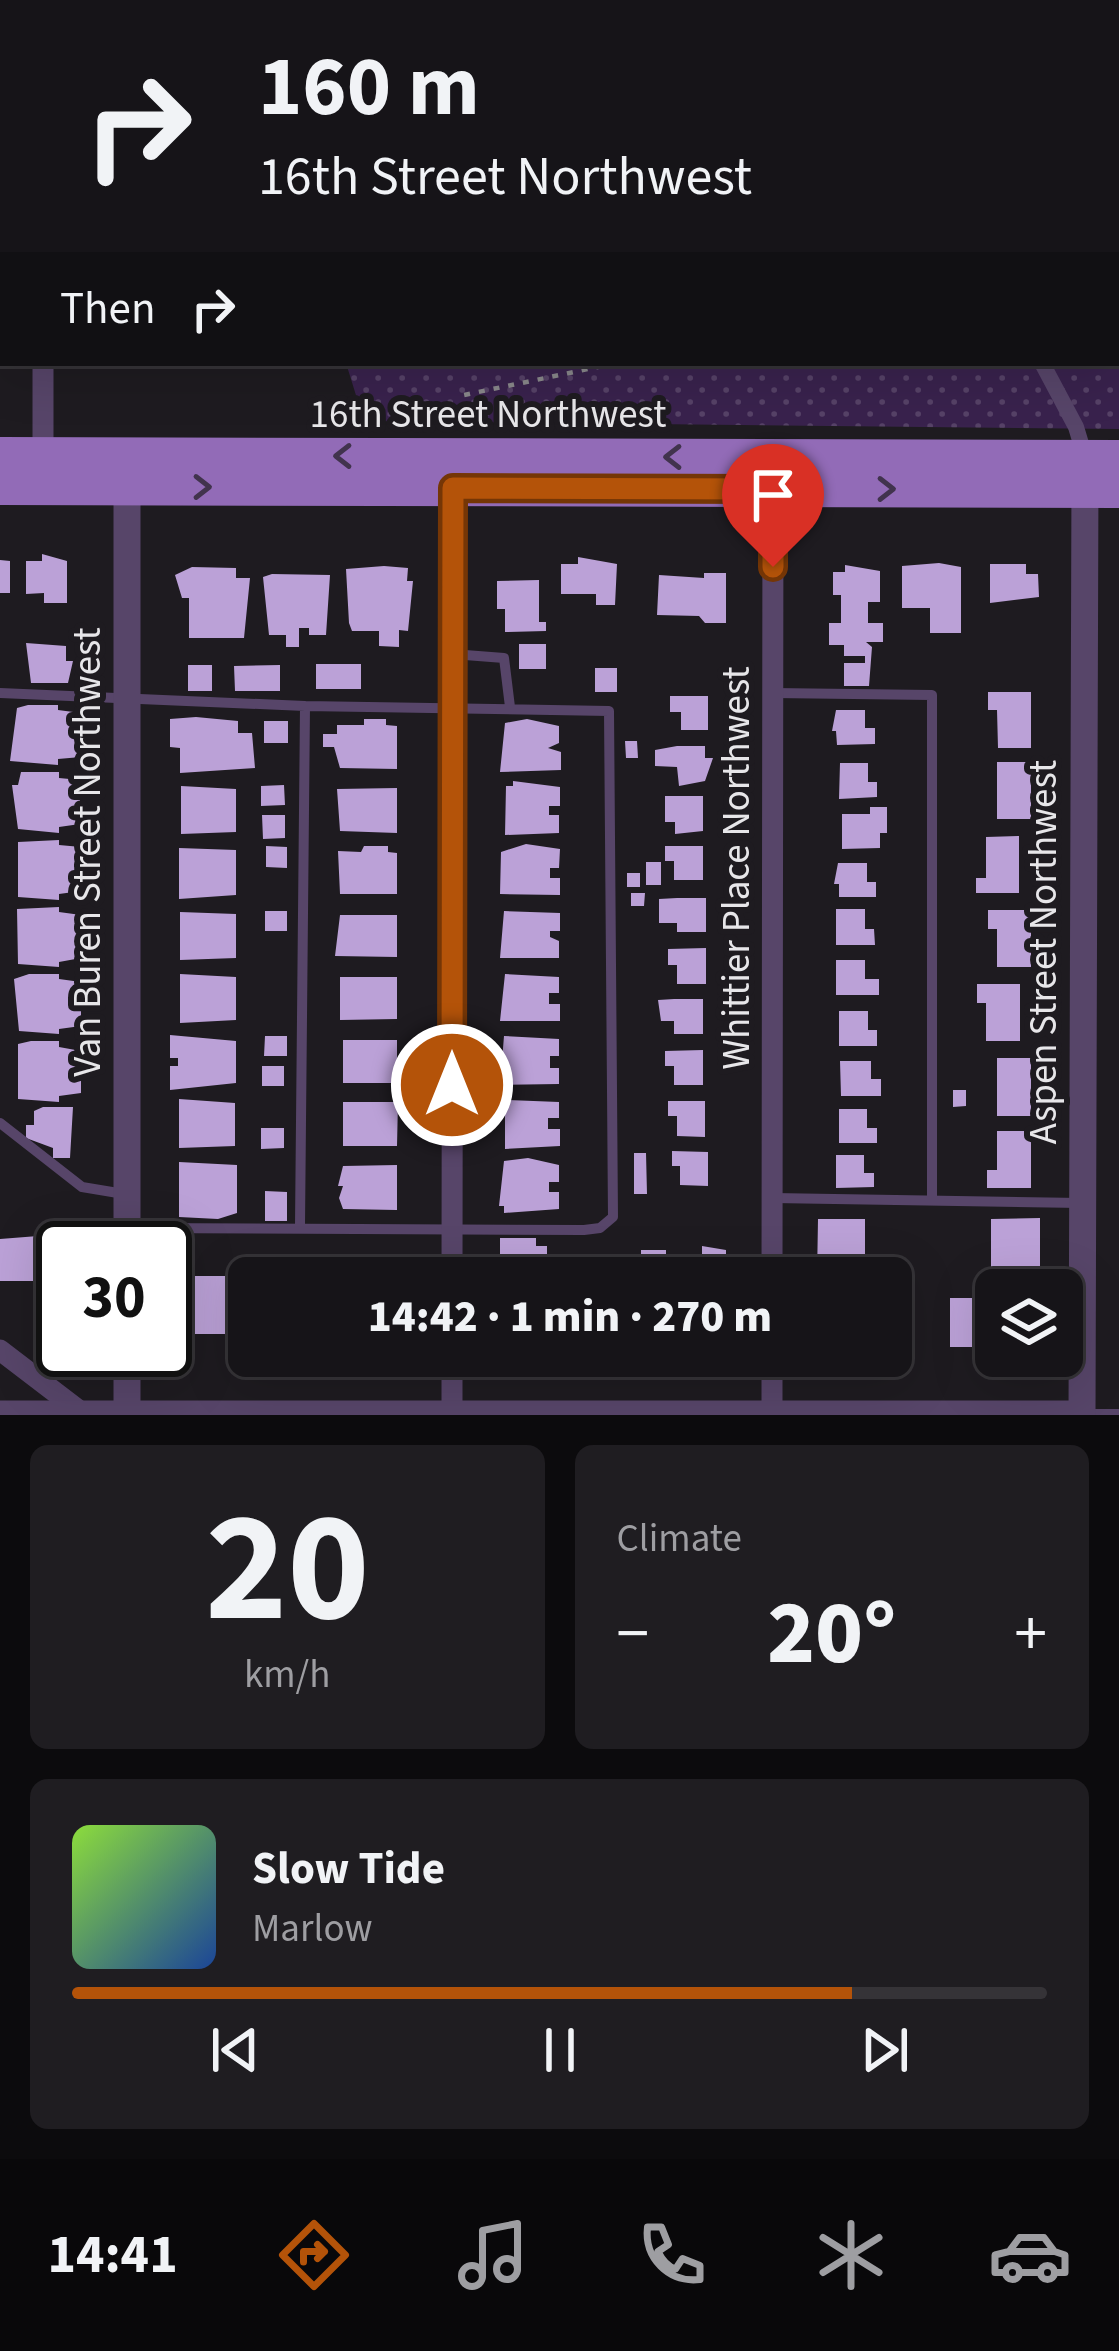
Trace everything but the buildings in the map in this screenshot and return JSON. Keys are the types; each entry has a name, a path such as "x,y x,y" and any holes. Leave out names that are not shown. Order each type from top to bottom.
{"main road":[{"name":"16th Street Northwest","path":"0,455 43,471 454,459 773,473 1102,474"},
{"name":"16th Street Northwest","path":"0,487 43,471"}],"street":[{"path":"43,366 43,471"},
{"path":"1044,366 1102,474"},
{"path":"452,1257 454,459"},
{"name":"Van Buren Street Northwest","path":"127,471 127,1221"},
{"name":"Whittier Place Northwest","path":"772,1257 773,473"},
{"name":"Aspen Street Northwest","path":"1082,1415 1082,1203 1102,474"},
{"path":"0,1350 85,1414"},
{"path":"127,1377 127,1414"},
{"path":"452,1377 452,1414"},
{"path":"772,1377 772,1414"},
{"path":"0,1414 1082,1415"}],"lane":[{"path":"452,655 504,658 510,707"},
{"path":"0,693 127,697 160,704 609,711 613,1216 600,1228 584,1230 300,1225 192,1233"},
{"path":"773,693 932,695 932,1200"},
{"path":"300,1225 305,706"},
{"path":"0,1123 82,1187 127,1194"},
{"path":"772,1198 1082,1203"},
{"path":"1082,1415 1119,1414"}],"path":[{"path":"454,459 464,395 603,366"}],"shaded area":[{"path":"347,366 1119,366 1119,429 364,421"}],"route":[{"path":"452,1085 453,488 773,489 773,567"}]}
